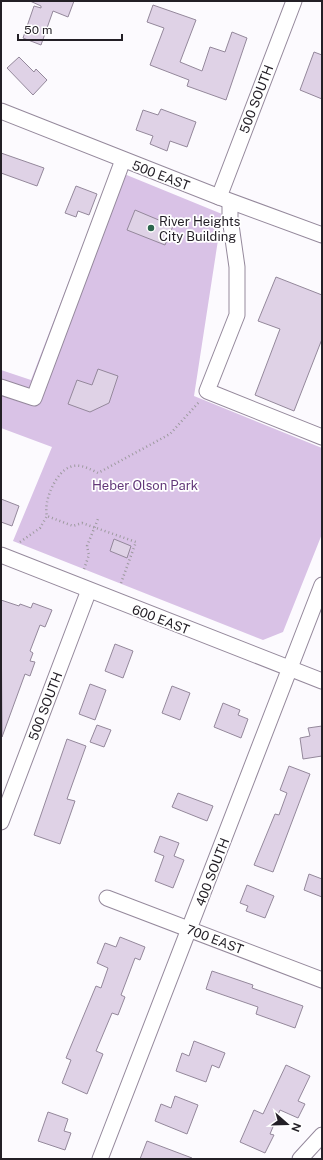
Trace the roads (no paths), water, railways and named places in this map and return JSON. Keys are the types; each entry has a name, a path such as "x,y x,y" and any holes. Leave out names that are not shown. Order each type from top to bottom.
{"street":[{"name":"500 SOUTH","path":"224,199 294,1"},
{"name":"500 EAST","path":"1,111 123,160 322,235"},
{"path":"1,387 34,398 123,160"},
{"path":"224,199 230,218 238,267 237,315 207,391 322,437"},
{"name":"600 EAST","path":"1,555 322,681"},
{"name":"400 SOUTH","path":"100,1159 322,584"},
{"name":"500 SOUTH","path":"1,822 89,590"},
{"name":"700 EAST","path":"107,898 322,980"},
{"path":"300,1159 322,1135"}],"place":[{"name":"River Heights City Building","path":"151,228"}],"park label":[{"name":"Heber Olson Park","path":"145,485"}]}
